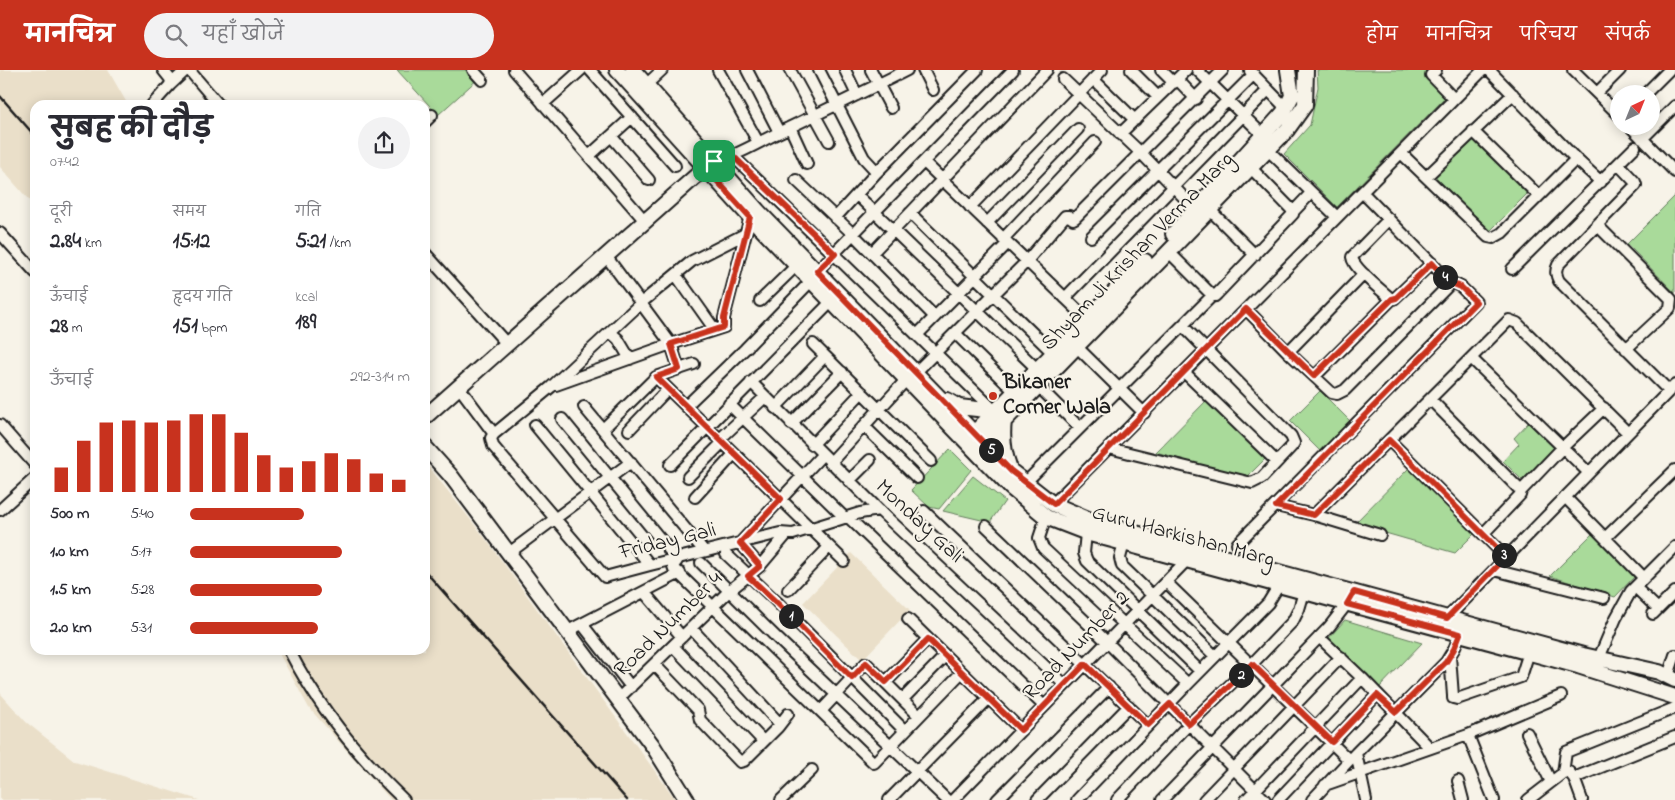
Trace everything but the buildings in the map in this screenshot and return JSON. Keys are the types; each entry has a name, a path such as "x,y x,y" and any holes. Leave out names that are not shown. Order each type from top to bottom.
{"main road":[{"name":"Guru Harkishan Marg","path":"617,70 758,211 814,276 974,442 1054,504 1095,522 1351,598 1460,634 1587,668 1675,702"},
{"name":"Guru Harkishan Marg","path":"634,70 750,217 796,266 814,276 831,302 911,376 937,395 1014,491 1046,518 1086,533 1304,592 1351,598 1447,618 1659,672 1671,678"},
{"name":"Shyam Ji Krishan Verma Marg","path":"974,442 1000,416 1038,386 1168,252 1263,135 1283,114 1292,96 1288,70"},
{"name":"Shyam Ji Krishan Verma Marg","path":"1000,416 1015,392 1087,319 1287,130 1304,106 1306,70"},
{"path":"430,413 708,163"},
{"path":"937,395 959,407 1000,416 1004,453 1011,471"},
{"path":"430,453 451,476 568,631 653,746 688,800"}],"street":[{"path":"163,70 171,80 170,85"},
{"path":"156,100 187,70 214,100"},
{"path":"473,70 482,80"},
{"path":"514,70 645,221"},
{"path":"543,104 581,70"},
{"path":"590,70 674,166"},
{"path":"646,85 662,70"},
{"path":"718,70 758,142"},
{"path":"747,70 779,132"},
{"path":"790,70 829,141"},
{"path":"819,70 864,158 877,172"},
{"path":"844,70 858,95"},
{"path":"871,70 891,108"},
{"path":"923,70 933,90"},
{"path":"835,218 877,172 977,70"},
{"path":"686,406 745,350 1013,70"},
{"path":"872,253 1047,70"},
{"path":"970,207 1102,70"},
{"path":"1131,70 1158,97"},
{"path":"1161,70 1196,99"},
{"path":"1120,134 1186,70"},
{"path":"1197,70 1263,135"},
{"path":"830,463 911,376 1027,261 1066,216 1075,218 1223,70"},
{"path":"1436,70 1431,75 1454,99"},
{"path":"1054,504 1483,70"},
{"path":"1489,70 1600,182"},
{"path":"1573,70 1610,107"},
{"path":"1597,93 1620,70"},
{"path":"1654,85 1669,70"},
{"path":"708,163 733,156 790,126 837,106 879,85 900,72"},
{"path":"1091,236 1228,100 1251,72 1286,108"},
{"path":"1062,79 1141,153 1173,187 1202,209 1255,255"},
{"path":"1093,79 1135,120"},
{"path":"1065,298 1268,90"},
{"path":"1426,176 1513,94"},
{"path":"1642,139 1675,106"},
{"path":"589,156 632,118"},
{"path":"790,126 807,164"},
{"path":"987,223 1078,129"},
{"path":"1473,131 1539,196"},
{"path":"1638,135 1675,172"},
{"path":"611,136 649,180"},
{"path":"917,335 976,276 1095,142"},
{"path":"1512,269 1635,147"},
{"path":"1268,149 1338,217"},
{"path":"1401,153 1488,236 1493,238 1502,233 1576,159"},
{"path":"733,156 1000,416"},
{"path":"924,162 1087,319"},
{"path":"1447,618 1672,388 1626,349 1559,281 1556,275 1558,265 1636,185 1618,164"},
{"path":"1250,167 1293,212"},
{"path":"796,180 854,235 935,317"},
{"path":"1237,544 1476,302 1461,287 1449,282 1362,192"},
{"path":"1025,483 1213,295 1217,294 1291,218 1293,212 1312,193"},
{"path":"857,195 1037,370"},
{"path":"910,213 1053,353"},
{"path":"550,387 724,327 724,318 750,217"},
{"path":"1389,219 1352,257 1354,263 1364,274 1392,299"},
{"path":"1597,225 1671,299 1670,308 1626,349"},
{"path":"0,233 30,266"},
{"path":"556,519 493,446 492,438 494,434 550,387 641,303 692,261 745,234"},
{"path":"1168,252 1213,295"},
{"path":"606,256 671,344 679,369"},
{"path":"430,259 507,344"},
{"path":"1314,376 1392,299 1396,298 1432,263"},
{"path":"760,301 796,266"},
{"path":"1288,352 1364,274"},
{"path":"676,275 714,330"},
{"path":"1246,309 1332,393 1341,393 1449,285 1449,282"},
{"path":"670,465 831,302"},
{"path":"1314,515 1506,322 1513,320 1628,432"},
{"path":"1109,448 1252,483 1262,478 1292,446 1293,438 1183,326"},
{"path":"610,332 618,339 630,359"},
{"path":"955,333 1015,392"},
{"path":"813,344 932,461"},
{"path":"1076,346 1144,413"},
{"path":"775,408 825,356"},
{"path":"1471,358 1589,473"},
{"path":"603,429 656,377 694,364"},
{"path":"791,424 842,372"},
{"path":"1184,372 1277,462"},
{"path":"656,377 844,561"},
{"name":"Monday Gali","path":"751,382 878,510 1065,685"},
{"path":"1038,386 1080,428"},
{"path":"459,387 494,434"},
{"path":"630,430 668,389"},
{"path":"812,444 862,392"},
{"path":"688,477 764,397"},
{"path":"1430,399 1521,491"},
{"path":"729,404 1044,706"},
{"path":"584,407 704,551"},
{"path":"1483,534 1563,447 1604,408"},
{"path":"562,419 676,558 677,561 673,567 874,764 962,672"},
{"path":"0,424 30,459"},
{"path":"535,425 650,565"},
{"path":"864,426 917,478"},
{"path":"1389,440 1506,557"},
{"path":"695,497 734,454"},
{"path":"760,566 740,543 822,455"},
{"path":"849,481 870,460"},
{"path":"509,554 631,462"},
{"path":"1605,538 1675,470"},
{"path":"0,510 30,483"},
{"path":"1565,497 1644,578"},
{"path":"1276,506 1314,515 1380,535"},
{"name":"Friday Gali","path":"556,519 605,578 704,551 780,533 787,534 878,510"},
{"path":"924,512 1148,725"},
{"path":"1046,518 1039,538 1040,543 1188,684"},
{"path":"986,526 1107,642 1265,800"},
{"path":"1086,533 1084,553 1087,561 1200,671"},
{"name":"Road Number 4","path":"618,699 729,590 760,566 787,534"},
{"path":"1124,543 1120,563 1215,656"},
{"path":"1599,658 1616,618 1635,587 1675,546"},
{"path":"788,590 830,547"},
{"path":"726,554 905,731"},
{"name":"Road Number 2","path":"953,800 1187,560"},
{"path":"701,563 947,800"},
{"path":"1494,570 1604,598"},
{"path":"568,631 680,574"},
{"path":"1166,582 1332,742 1352,756 1360,773 1366,800"},
{"path":"1077,800 1268,603 1279,585"},
{"path":"1635,587 1655,612 1675,592"},
{"path":"644,592 682,637"},
{"path":"1117,800 1189,724 1252,664 1297,615 1304,592"},
{"path":"1162,800 1319,637 1351,598"},
{"path":"908,619 1021,730"},
{"path":"582,624 631,687"},
{"path":"691,628 779,723"},
{"path":"1312,800 1352,756 1450,656 1460,634"},
{"path":"1319,637 1430,748"},
{"path":"886,682 928,639"},
{"path":"673,646 764,741"},
{"path":"1450,656 1453,698 1457,699 1521,677 1528,652"},
{"path":"291,655 302,677 342,734 383,780 404,800"},
{"path":"1671,678 1675,655"},
{"path":"903,699 945,656"},
{"path":"1204,800 1341,657"},
{"path":"820,711 866,663 920,716"},
{"path":"654,664 698,710 700,720 740,762 764,741 788,714"},
{"path":"1246,800 1362,678"},
{"path":"997,800 1109,687"},
{"path":"1278,800 1377,695"},
{"path":"1325,785 1468,734 1561,696"},
{"path":"889,800 988,698"},
{"path":"1563,773 1566,752 1675,702"},
{"path":"1037,800 1129,706"},
{"path":"1527,733 1550,782"},
{"path":"1468,734 1494,800"},
{"path":"1574,778 1675,737"},
{"path":"781,800 812,770"},
{"path":"1528,800 1563,773 1569,772 1574,778 1582,800"},
{"path":"1458,781 1463,800"}],"shaded area":[{"path":"0,70 108,70 125,100 30,100 30,201 0,167"},
{"path":"430,468 485,538 676,800 391,800 309,708 280,655 430,655"},
{"path":"851,553 910,610 862,660 803,603"},
{"path":"0,693 26,722 75,761 199,800 0,800"}],"green space":[{"path":"397,70 474,70 480,77 438,115 430,106 430,100 424,100"},
{"path":"1317,70 1433,70 1448,95 1337,207 1284,154 1310,125 1318,87"},
{"path":"1472,134 1529,192 1489,232 1432,173"},
{"path":"1675,196 1675,293 1627,244"},
{"path":"1320,391 1350,421 1320,451 1290,421"},
{"path":"1207,400 1266,458 1246,478 1156,452"},
{"path":"1528,423 1557,451 1526,484 1503,461 1519,444 1514,438"},
{"path":"950,449 971,470 939,509 929,507 911,490"},
{"path":"1410,467 1476,532 1455,553 1354,524"},
{"path":"973,476 1005,501 990,522 943,511"},
{"path":"1592,534 1636,575 1615,597 1550,576"},
{"path":"1345,620 1422,643 1378,689 1327,640"}],"railway":[{"path":"0,96 30,130"},
{"path":"430,577 627,800"}],"place":[{"name":"Bikaner Corner Wala","path":"993,396"}],"route":[{"path":"733,156 835,254 817,271 1011,471 1054,504 1246,309 1314,376 1392,299 1396,298 1432,263 1449,282 1461,287 1476,302 1276,506 1314,515 1389,440 1506,557 1447,618 1354,592 1347,604 1460,634 1446,662 1396,712 1377,695 1332,742 1252,664 1189,724 1170,704 1148,725 1085,664 1021,730 928,639 886,682 866,663 852,678 748,576 760,566 741,547 740,543 781,499 656,377 679,369 671,344 724,327 724,318 750,217 709,172 717,164 714,161 733,156"}]}
